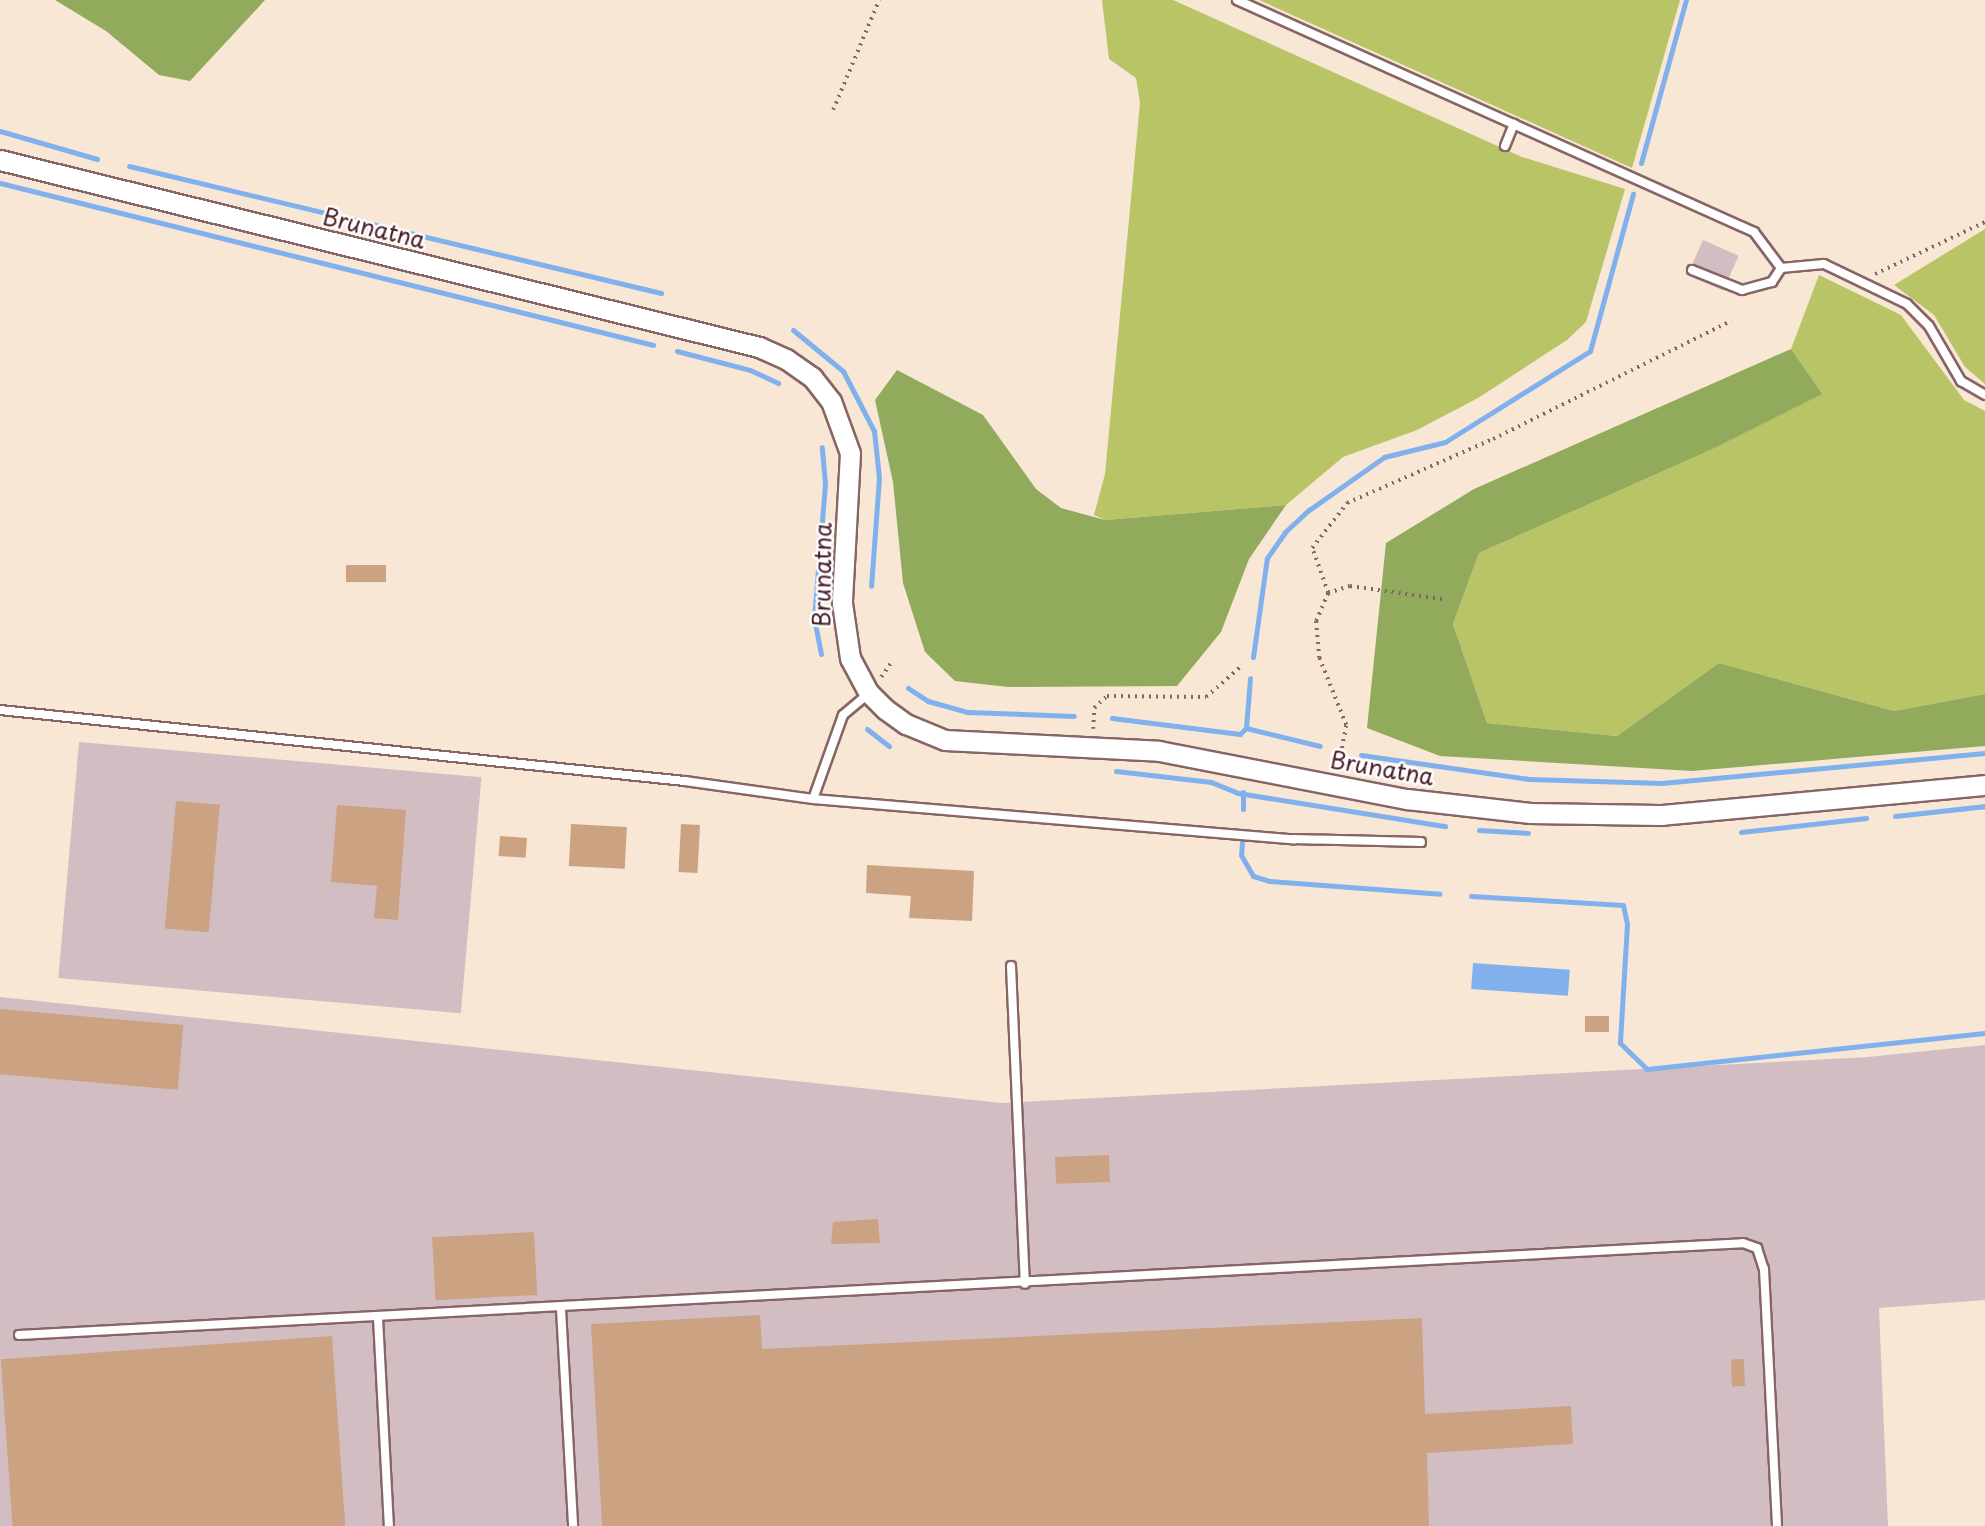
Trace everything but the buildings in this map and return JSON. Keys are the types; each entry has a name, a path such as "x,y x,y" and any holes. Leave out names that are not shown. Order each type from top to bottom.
{"street":[{"name":"Brunatna","path":"0,160 759,347 786,359 812,377 831,401 850,453 844,632 850,658 906,724 945,740 1170,753 1407,799 1517,812 1661,815 1985,785"}],"lane":[{"path":"1237,0 1754,233 1781,268"},
{"path":"1505,146 1514,124"},
{"path":"1781,268 1824,264 1861,281 1919,314 1961,381 1985,395"},
{"path":"1692,270 1742,290 1772,282 1781,268"},
{"path":"813,799 843,715 877,690"},
{"path":"0,710 685,781 813,799 1294,839 1421,842"},
{"path":"1011,966 1025,1284"},
{"path":"19,1335 561,1309 1743,1243 1757,1248 1764,1269 1777,1526"},
{"path":"561,1309 573,1526"},
{"path":"378,1318 389,1526"}],"path":[{"path":"833,110 879,0"},
{"path":"1861,281 1985,222"},
{"path":"1338,772 1346,725 1319,659 1315,621 1328,593 1312,548 1347,503 1493,439 1731,321"},
{"path":"1328,593 1350,586 1442,599"},
{"path":"1093,732 1094,708 1107,696 1206,697 1240,667"},
{"path":"874,673 877,690"},
{"path":"1082,732 1106,733"},
{"path":"1325,769 1350,775"}],"shaded area":[{"path":"1703,240 1739,256 1723,291 1688,275"},
{"path":"79,742 481,777 461,1013 58,978"},
{"path":"0,997 1002,1103 1868,1057 1985,1045 1985,1300 1879,1308 1888,1526 0,1526"}],"green space":[{"path":"55,0 265,0 190,81 159,75 106,31"},
{"path":"1102,0 1173,0 1522,157 1625,189 1586,322 1567,340 1478,398 1417,430 1343,457 1286,505 1105,520 1094,515 1105,474 1140,103 1136,78 1109,59"},
{"path":"1259,0 1680,0 1632,168"},
{"path":"1985,229 1985,384 1965,367 1934,315 1894,285"},
{"path":"1819,275 1901,315 1964,400 1985,411 1985,694 1894,711 1719,663 1617,736 1487,723 1453,624 1479,553 1715,448 1821,394 1791,349"},
{"path":"1791,349 1822,394 1715,448 1479,553 1453,624 1487,723 1617,736 1719,663 1894,711 1985,694 1985,746 1692,771 1440,756 1367,728 1386,543 1474,489"},
{"path":"897,370 983,415 1036,489 1061,508 1105,520 1286,505 1249,559 1221,632 1177,686 1008,687 955,681 925,652 903,583 893,482 875,400"}],"water":[{"path":"1473,963 1570,970 1568,996 1471,989"}],"waterway":[{"path":"1641,163 1686,0"},
{"path":"0,131 97,159"},
{"path":"129,166 661,293"},
{"path":"0,183 653,345"},
{"path":"1253,657 1267,558 1285,532 1309,510 1384,457 1445,442 1590,351 1633,194"},
{"path":"793,330 843,371 874,431 879,478 871,586"},
{"path":"677,351 750,370 778,383"},
{"path":"821,654 814,618 825,484 822,447"},
{"path":"1246,728 1250,678"},
{"path":"908,688 928,701 967,712 1074,716"},
{"path":"1112,718 1240,734 1246,728 1320,746"},
{"path":"867,729 889,746"},
{"path":"1361,755 1529,779 1662,783 1985,753"},
{"path":"1116,771 1211,782 1238,793 1445,826"},
{"path":"1243,792 1243,809"},
{"path":"1895,816 1985,806"},
{"path":"1741,832 1866,818"},
{"path":"1479,830 1528,833"},
{"path":"1242,842 1241,855 1253,876 1269,881 1440,894"},
{"path":"1471,896 1623,905 1627,924 1620,1043 1647,1069 1985,1033"}]}
